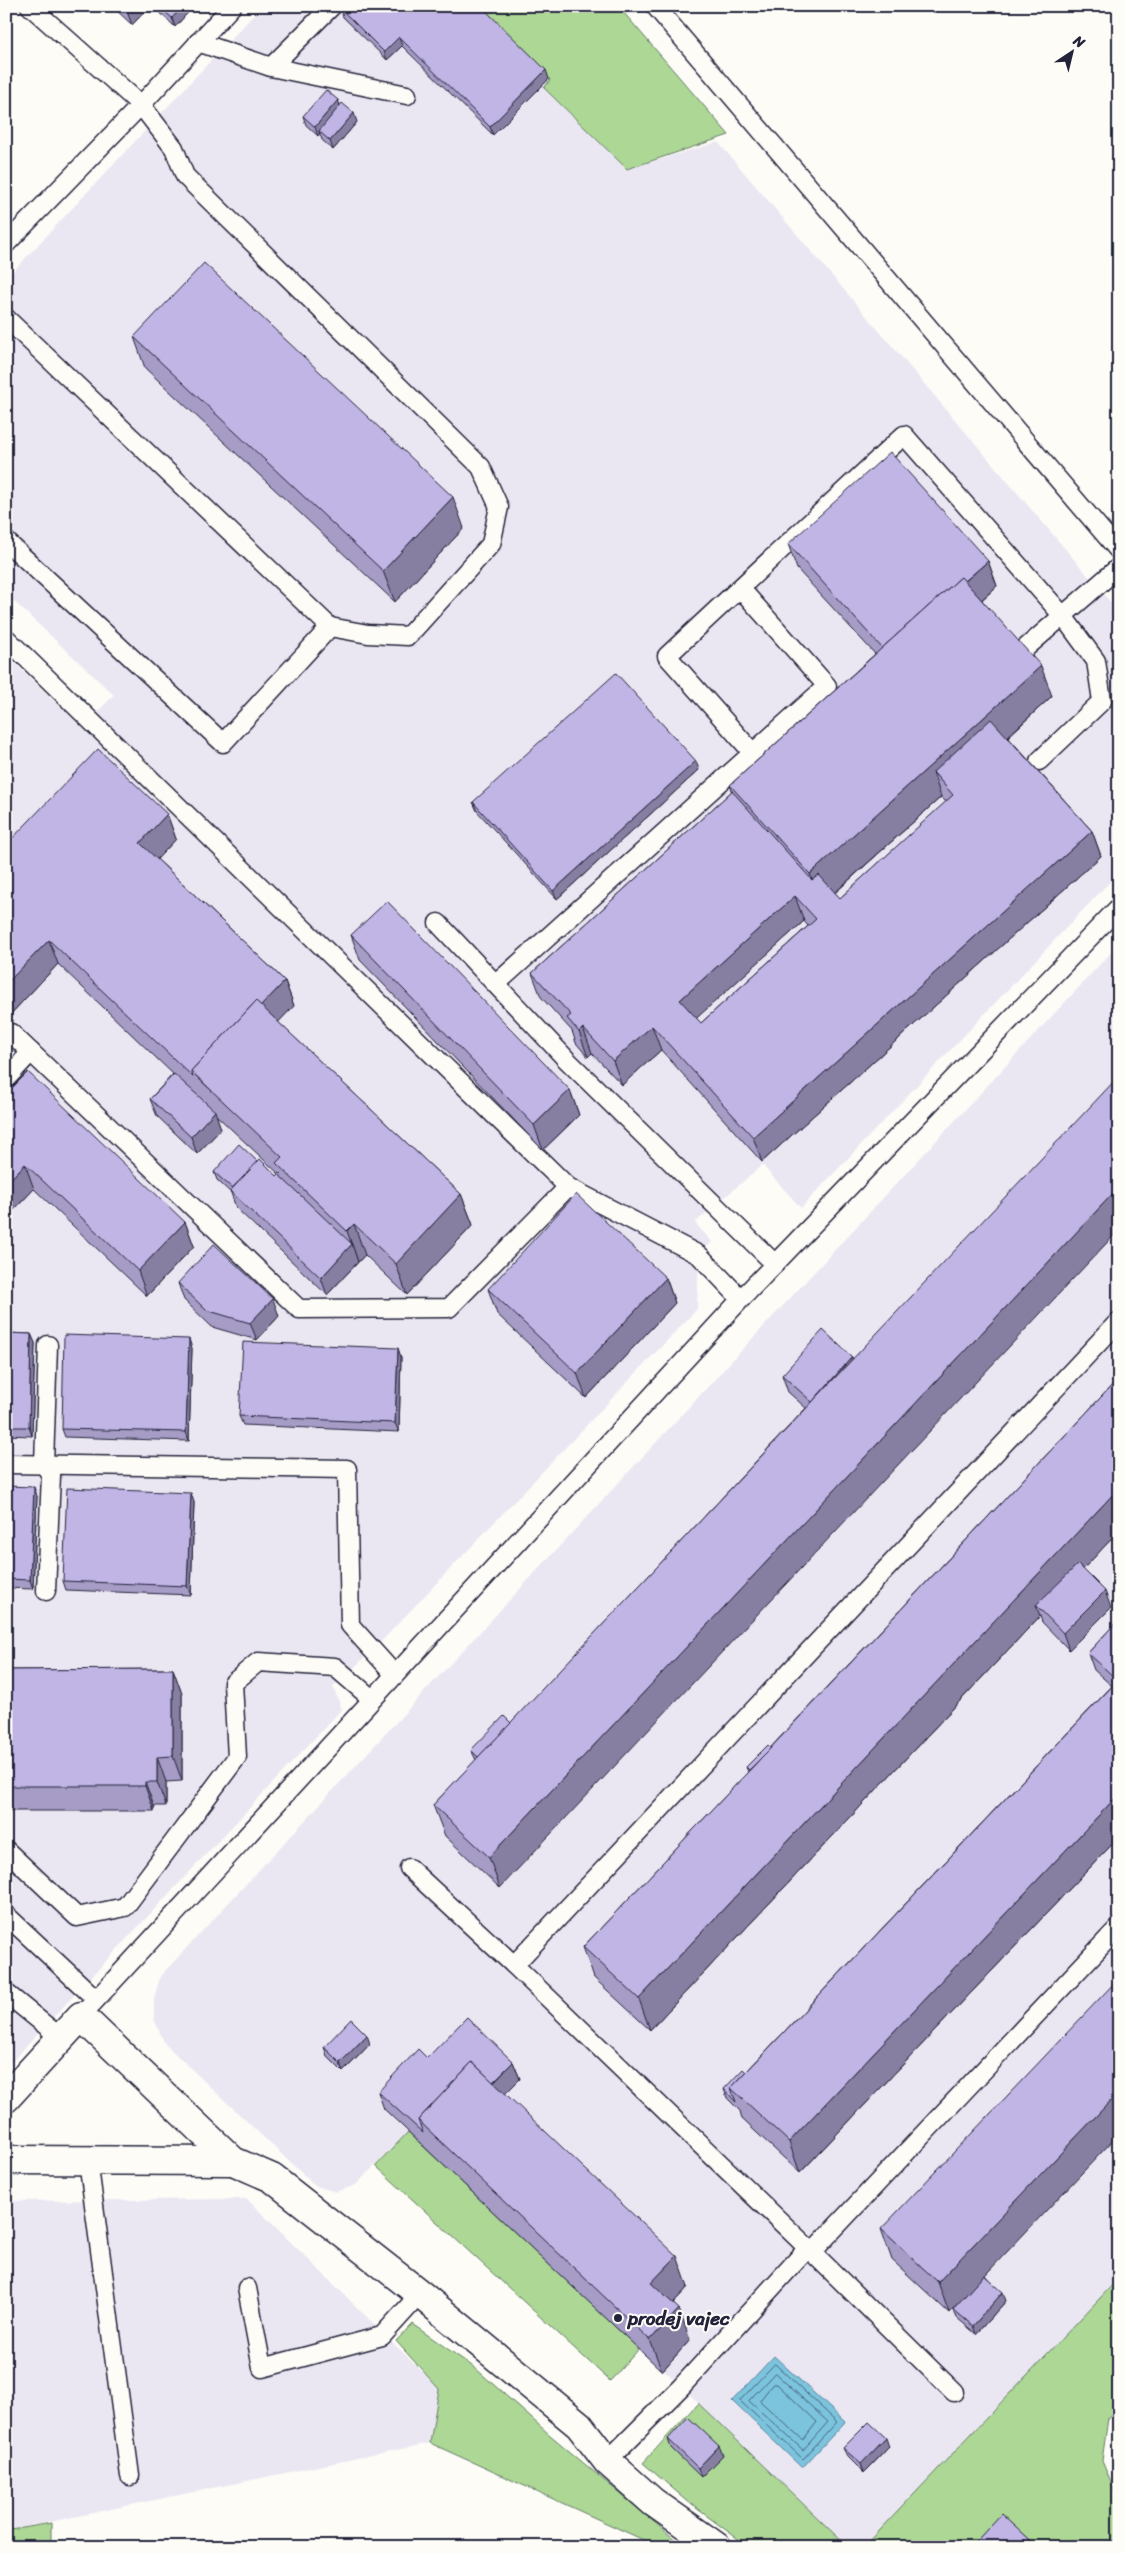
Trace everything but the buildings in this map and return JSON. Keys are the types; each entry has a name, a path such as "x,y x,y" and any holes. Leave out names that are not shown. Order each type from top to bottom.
{"street":[{"path":"6,2098 89,2008 233,2161"},
{"path":"6,2160 233,2161 272,2178 420,2294 578,2425 607,2461 653,2502 717,2547"}],"lane":[{"path":"8,323 330,627 368,634 408,636 491,544 499,507 481,467 185,176 174,148 141,105 30,6"},
{"path":"6,244 141,105 232,6"},
{"path":"271,67 332,6"},
{"path":"655,6 1119,551"},
{"path":"198,42 271,67 407,95"},
{"path":"753,753 667,656 904,435 1063,616 1096,661 1102,701 1039,761"},
{"path":"6,541 223,743 330,627"},
{"path":"1021,652 1119,567"},
{"path":"496,984 827,686 740,588"},
{"path":"6,638 568,1187 699,1255 741,1299"},
{"path":"6,1915 89,2008 741,1299 1119,907"},
{"path":"438,924 567,1060 775,1264"},
{"path":"11,1033 299,1309 449,1308 568,1187"},
{"path":"6,1079 31,1052"},
{"path":"514,1965 1119,1321"},
{"path":"46,1591 51,1475 44,1464 48,1345"},
{"path":"6,1464 346,1469 350,1625 395,1675"},
{"path":"6,1850 77,1917 125,1907 237,1757 233,1683 258,1662 335,1666 372,1699"},
{"path":"409,1868 514,1965 810,2250 954,2392"},
{"path":"607,2461 681,2387 1119,1927"},
{"path":"6,1993 61,2038"},
{"path":"88,2160 130,2476"},
{"path":"247,2288 262,2368 382,2336 420,2294"}],"shaded area":[{"path":"262,6 477,6 551,80 544,88 627,169 718,142 1119,612 1119,872 801,1208 762,1165 695,1223 712,1242 699,1255 697,1309 373,1650 333,1687 342,1709 6,2068 6,655 82,727 114,695 6,594 6,279"},
{"path":"1119,944 1119,2278 864,2547 848,2547 664,2370 662,2371 408,2132 356,2185 336,2192 315,2186 165,2044 154,2019 154,1998 160,1978 166,1970"},
{"path":"247,2199 440,2389 430,2443 6,2531 6,2201"}],"green space":[{"path":"476,6 618,6 729,135 627,169 544,88 550,80"},
{"path":"408,2132 639,2349 610,2381 376,2166"},
{"path":"1119,2278 1119,2409 1108,2418 1102,2461 1119,2502 1119,2547 864,2547"},
{"path":"412,2324 475,2368 550,2435 684,2547 659,2547 430,2443 439,2389 396,2341"},
{"path":"698,2403 848,2547 749,2547 692,2505 643,2463"},
{"path":"51,2523 51,2547 6,2547 6,2531"}],"water":[{"path":"774,2356 845,2422 802,2468 732,2401"}],"place":[{"name":"prodej vajec","path":"618,2318"}]}
